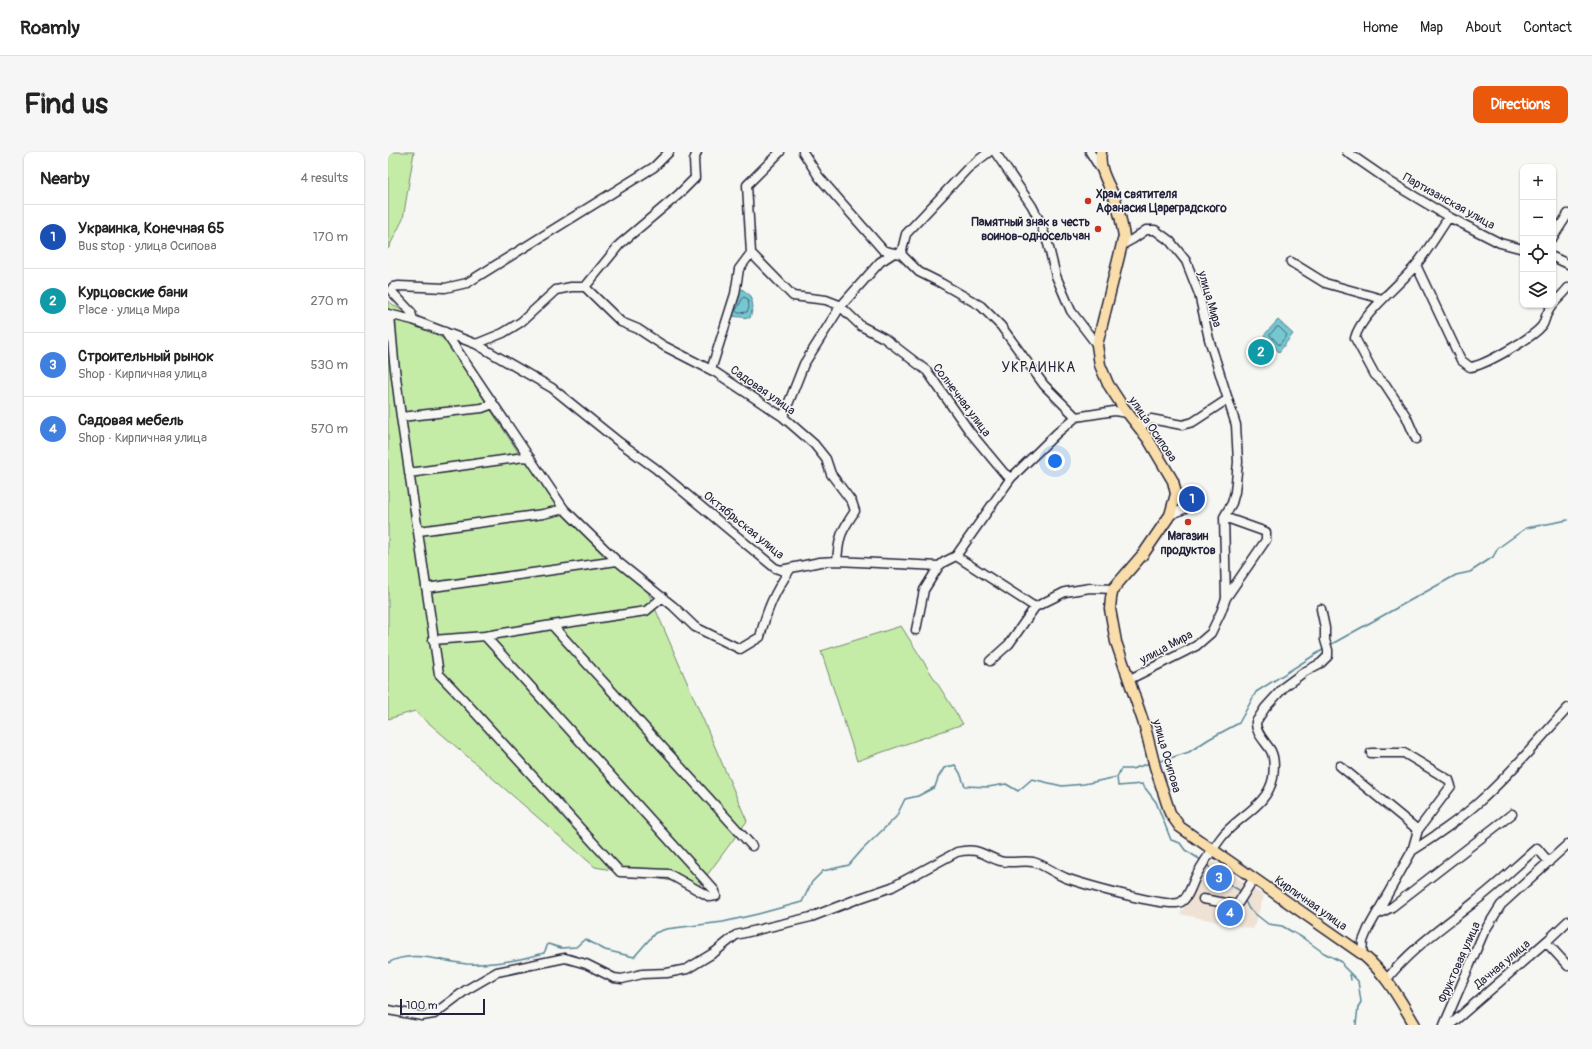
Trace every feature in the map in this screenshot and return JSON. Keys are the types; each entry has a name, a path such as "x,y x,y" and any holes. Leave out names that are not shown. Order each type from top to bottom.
{"main road":[{"name":"улица Осипова","path":"1101,152 1101,164 1115,200 1124,236 1097,345 1100,365 1108,384 1139,428 1173,481 1176,494 1170,515 1144,553 1114,589 1110,608 1116,642 1130,679 1145,727 1155,767 1170,813 1174,820"},
{"name":"Кирпичная улица","path":"1174,820 1187,833 1254,878 1374,964 1387,979 1415,1025"}],"street":[{"path":"413,320 412,312 393,294 391,290 393,287 445,288 467,283 654,167 669,152"},
{"path":"476,344 503,333 521,322 556,290 571,287 585,287 620,244 678,195 695,178 694,160 697,152"},
{"path":"711,370 735,294 739,269 751,253 747,185 780,152"},
{"path":"803,152 819,177 883,250 897,253 919,272 942,283 981,306 1001,326 1044,385 1076,416"},
{"path":"783,417 804,364 837,312 839,306 841,306 880,262 897,253 906,234 968,168 989,152"},
{"path":"995,152 1032,206 1048,244 1056,276 1071,311 1097,345"},
{"path":"1090,152 1104,174"},
{"name":"Партизанская улица","path":"1346,152 1392,183 1449,217 1500,243 1520,248"},
{"path":"1554,236 1568,214"},
{"path":"1416,440 1406,416 1385,384 1375,376 1355,338 1357,329 1382,299 1416,265 1449,217"},
{"name":"улица Мира","path":"1122,245 1146,230 1155,230 1170,241 1186,261 1199,294 1209,339 1236,424 1238,462 1235,492 1232,503 1224,517 1226,598 1222,612 1211,633 1196,646 1130,679"},
{"path":"875,268 879,251 878,244"},
{"name":"Солнечная улица","path":"751,253 793,296 826,300 839,306 860,326 884,338 928,371 970,432 1004,473 1011,478"},
{"path":"1556,259 1568,264"},
{"path":"1291,262 1325,283 1382,299"},
{"path":"1416,265 1461,360 1470,367 1476,367 1494,358 1535,333 1543,325 1548,312 1568,288"},
{"name":"Садовая улица","path":"585,287 621,322 638,329 664,346 711,370 783,417 814,444 826,459 831,474 852,502 855,511 842,530 838,541 837,561"},
{"path":"388,314 390,315 401,417 439,674 620,872 669,874 710,897 716,896 715,891 485,636"},
{"name":"Октябрьская улица","path":"388,314 413,320 476,344 492,355 552,388 619,442 655,468 775,568 781,570 820,562 837,561 939,566"},
{"path":"444,332 564,509 617,561 663,597 695,627 740,649 760,637 766,615 776,590 791,568"},
{"path":"492,355 490,348 494,337"},
{"path":"1139,428 1152,419 1182,426 1193,422 1228,399"},
{"path":"401,417 482,408 493,404"},
{"path":"916,630 924,590 939,566 956,556 1011,478 1076,416 1114,411 1128,413"},
{"path":"409,473 524,457 530,458"},
{"path":"419,531 543,514 564,509"},
{"path":"1224,517 1266,532 1266,540 1226,598"},
{"path":"956,556 1035,607"},
{"path":"426,588 617,561"},
{"path":"990,661 1009,644 1035,607 1066,592 1090,588 1114,589"},
{"path":"433,640 485,636 646,611 663,597"},
{"path":"388,1010 422,1016 434,1014 466,990 497,972 565,958 586,964 614,978 622,979 642,974 682,970 697,964 736,935 792,923 824,913 892,887 958,852 968,849 978,851 1001,861 1032,862 1065,878 1139,898 1176,904 1183,901 1196,876 1220,839 1234,823 1246,815 1260,802 1271,785 1274,760 1271,751 1258,732 1256,722 1265,708 1285,686 1304,672 1321,663 1328,656 1321,609"},
{"path":"552,625 752,846"},
{"path":"1412,851 1458,820 1480,801 1568,708"},
{"path":"1362,954 1363,942 1368,929 1396,876 1412,851 1418,830 1451,786 1448,780 1404,753 1371,753"},
{"path":"1340,766 1418,830"},
{"path":"1376,915 1392,907 1512,814"},
{"name":"Фруктовая улица","path":"1444,1025 1484,932 1501,905 1568,844"},
{"path":"1387,979 1396,967 1419,946 1486,893 1537,848 1549,862"},
{"path":"1203,899 1237,905 1254,878"},
{"name":"Дачная улица","path":"1450,1025 1546,942 1568,921"},
{"path":"1546,942 1568,966"}],"shaded area":[{"path":"1211,860 1264,896 1253,929 1180,914"}],"green space":[{"path":"388,152 414,152 403,219 388,249"},
{"path":"388,301 446,341 518,452 564,509 648,592 747,821 699,886 595,867 415,711 388,719"},
{"path":"901,626 963,724 857,761 821,651"}],"water":[{"path":"742,289 751,296 753,307 750,318 731,316 732,309 740,290"},
{"path":"1278,320 1293,334 1279,352 1264,335"}],"waterway":[{"path":"1330,645 1456,575 1470,572 1493,557 1498,548 1526,528 1568,520"},
{"path":"1158,762 1189,752 1209,739 1239,723 1256,692 1324,649"},
{"path":"388,963 407,957 427,958 467,964 496,963 526,958 544,953 548,944 561,948 576,947 585,939 605,950 634,957 655,933 666,929 723,922 802,902 812,882 823,871 849,865 862,850 896,817 905,799 918,796 935,787 944,768 955,765 965,786 988,787 1006,784 1018,791 1032,779 1062,786 1084,784 1117,777 1121,769 1132,769 1150,763"},
{"path":"1117,777 1118,786 1142,784 1156,802 1171,840 1180,843 1185,850 1201,860"},
{"path":"1206,864 1221,879 1242,892"},
{"path":"1244,899 1249,909 1268,924 1282,926 1303,938 1324,953 1342,962 1343,966 1358,981 1361,1002 1358,1007 1356,1025"},
{"path":"1350,974 1351,980"}],"place":[{"name":"Храм святителя Афанасия Цареградского","path":"1088,201"},
{"name":"Памятный знак в честь воинов-односельчан","path":"1098,229"},
{"name":"Курцовские бани","path":"1261,352"},
{"name":"Украинка, Конечная 65","path":"1192,499"},
{"name":"Магазин продуктов","path":"1188,522"},
{"name":"Строительный рынок","path":"1219,878"},
{"name":"Садовая мебель","path":"1230,913"}],"district":[{"name":"УКРАИНКА","path":"1039,367"}]}
